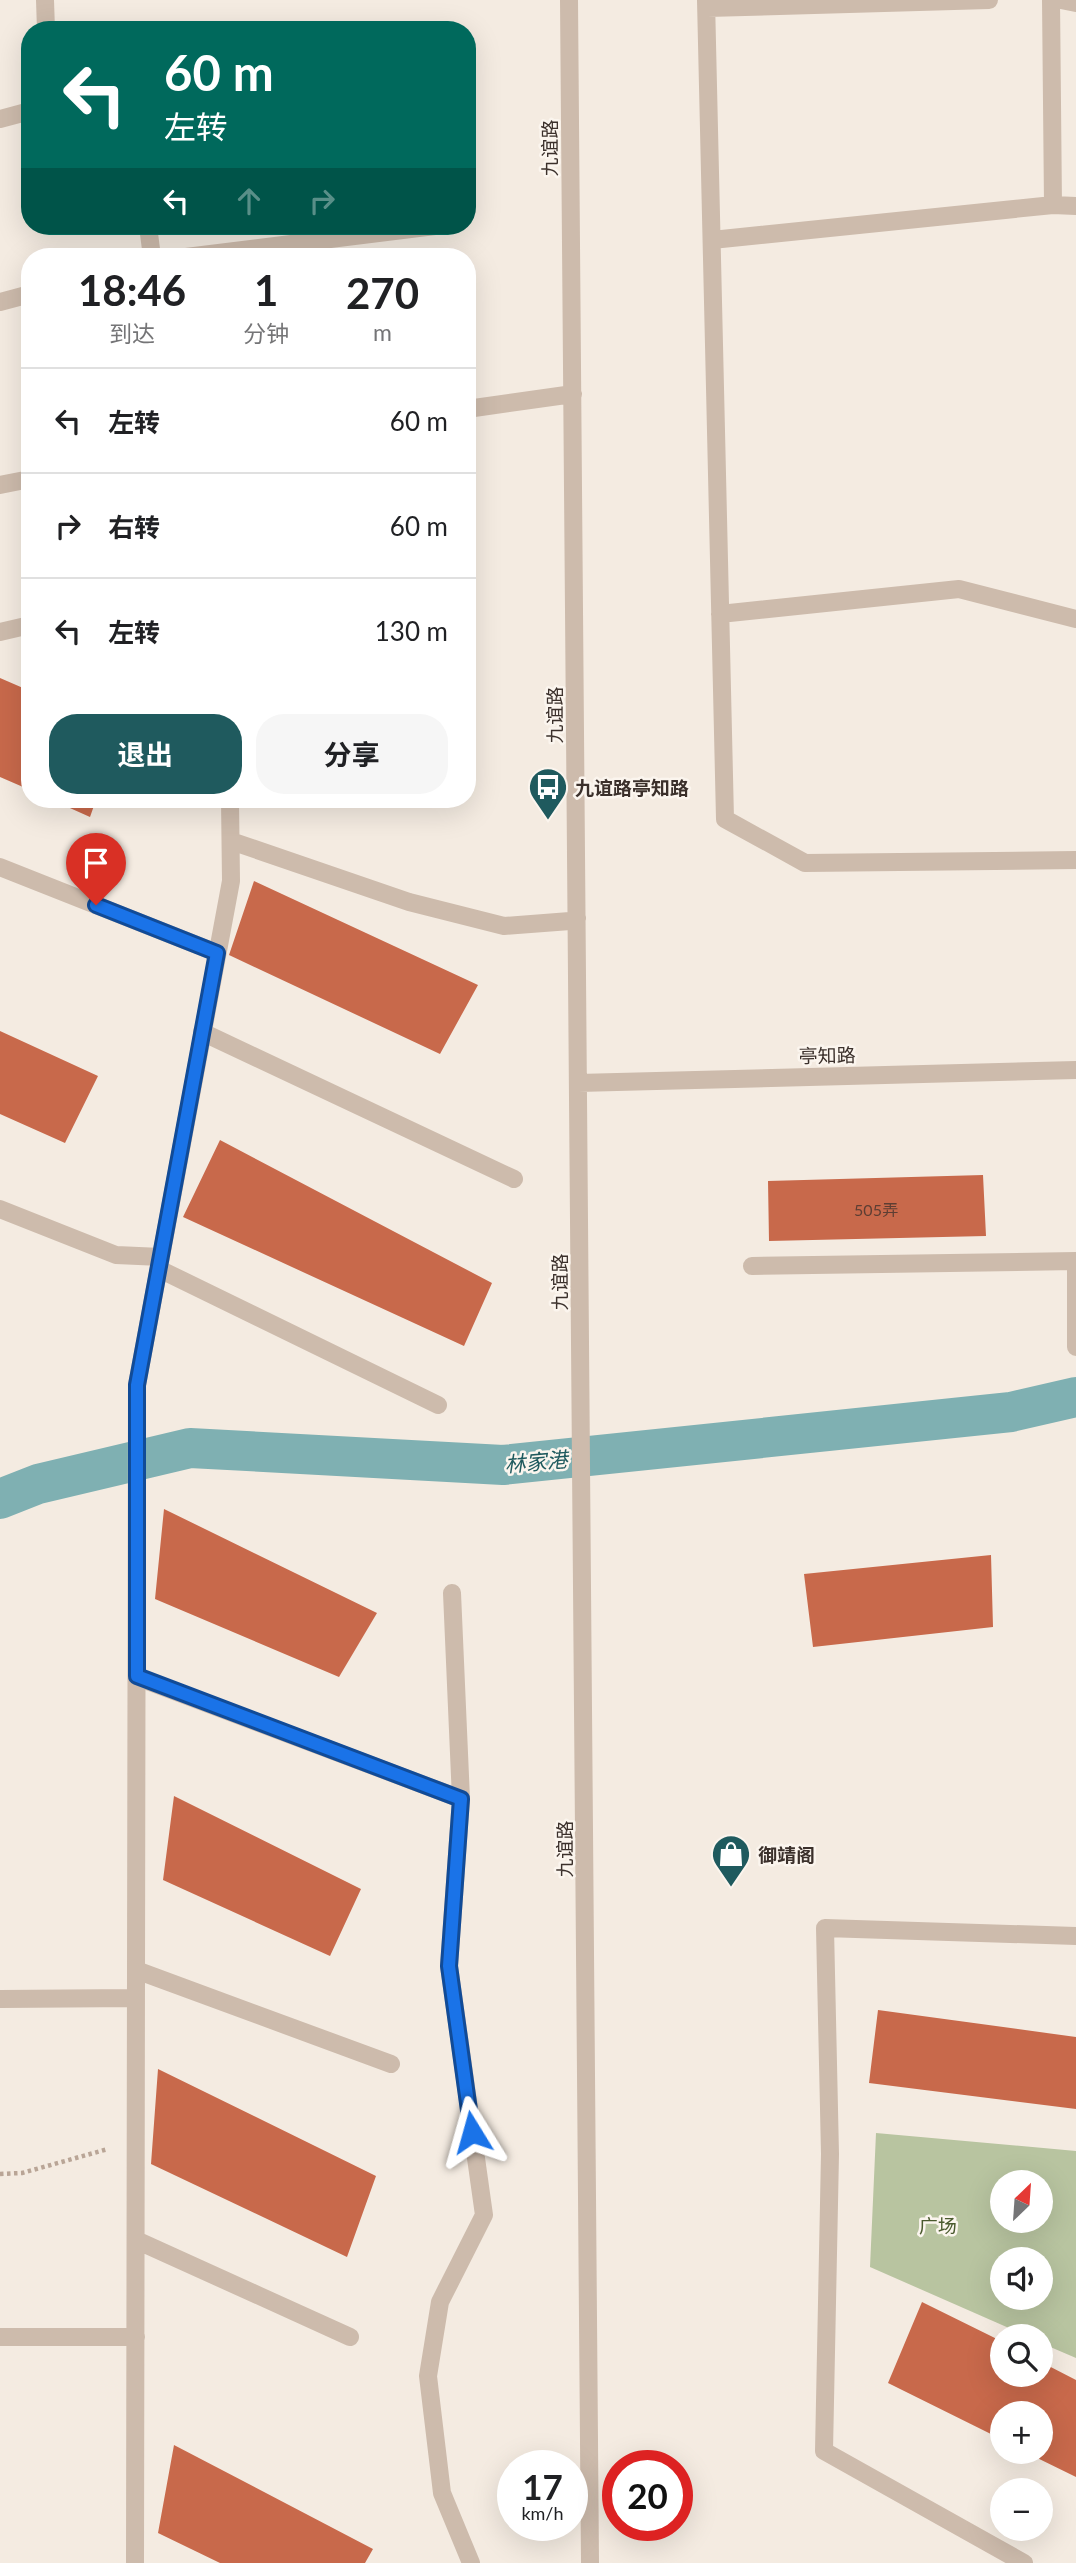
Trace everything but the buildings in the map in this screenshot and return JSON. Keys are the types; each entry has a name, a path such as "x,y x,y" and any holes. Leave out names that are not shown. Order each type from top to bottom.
{"street":[{"path":"45,0 46,21"},
{"name":"九谊路","path":"569,0 590,2563"},
{"path":"989,0 707,4 724,818 806,863 1076,860"},
{"path":"1051,0 1053,205"},
{"path":"1061,0 1076,3"},
{"path":"0,119 21,113"},
{"path":"712,240 1053,205 1076,206"},
{"path":"258,248 363,235"},
{"path":"0,302 21,296"},
{"path":"476,408 573,394"},
{"path":"0,485 21,481"},
{"path":"720,614 959,589 1076,619"},
{"path":"0,632 21,627"},
{"path":"135,2563 137,1400 231,881 230,808"},
{"path":"231,841 409,902 504,926 570,922 577,918"},
{"path":"0,867 217,953"},
{"path":"202,1032 514,1179"},
{"name":"亭知路","path":"578,1083 1076,1070"},
{"path":"0,1209 116,1255 160,1263 438,1405"},
{"path":"752,1266 1076,1261 1076,1347"},
{"path":"452,1593 461,1799 449,1966 484,2215 439,2302 428,2376 442,2493 471,2563"},
{"path":"137,1676 461,1799"},
{"path":"1024,2563 824,2451 830,2154 825,1928 1076,1936"},
{"path":"136,1970 391,2064"},
{"path":"0,1999 136,1998"},
{"path":"136,2241 350,2337"},
{"path":"0,2337 135,2337"}],"path":[{"path":"0,2174 22,2173 136,2141"}],"green space":[{"name":"广场","path":"876,2133 1076,2151 1076,2358 1053,2348 1053,2324 1000,2324 870,2267"}],"waterway":[{"name":"林家港","path":"0,1499 38,1484 190,1448 503,1465 1011,1412 1076,1397"}],"place":[{"name":"九谊路亭知路","path":"548,821"},
{"name":"御靖阁","path":"731,1888"}],"route":[{"path":"96,905 217,953 137,1385 137,1676 461,1799 449,1966 472,2132"}]}
